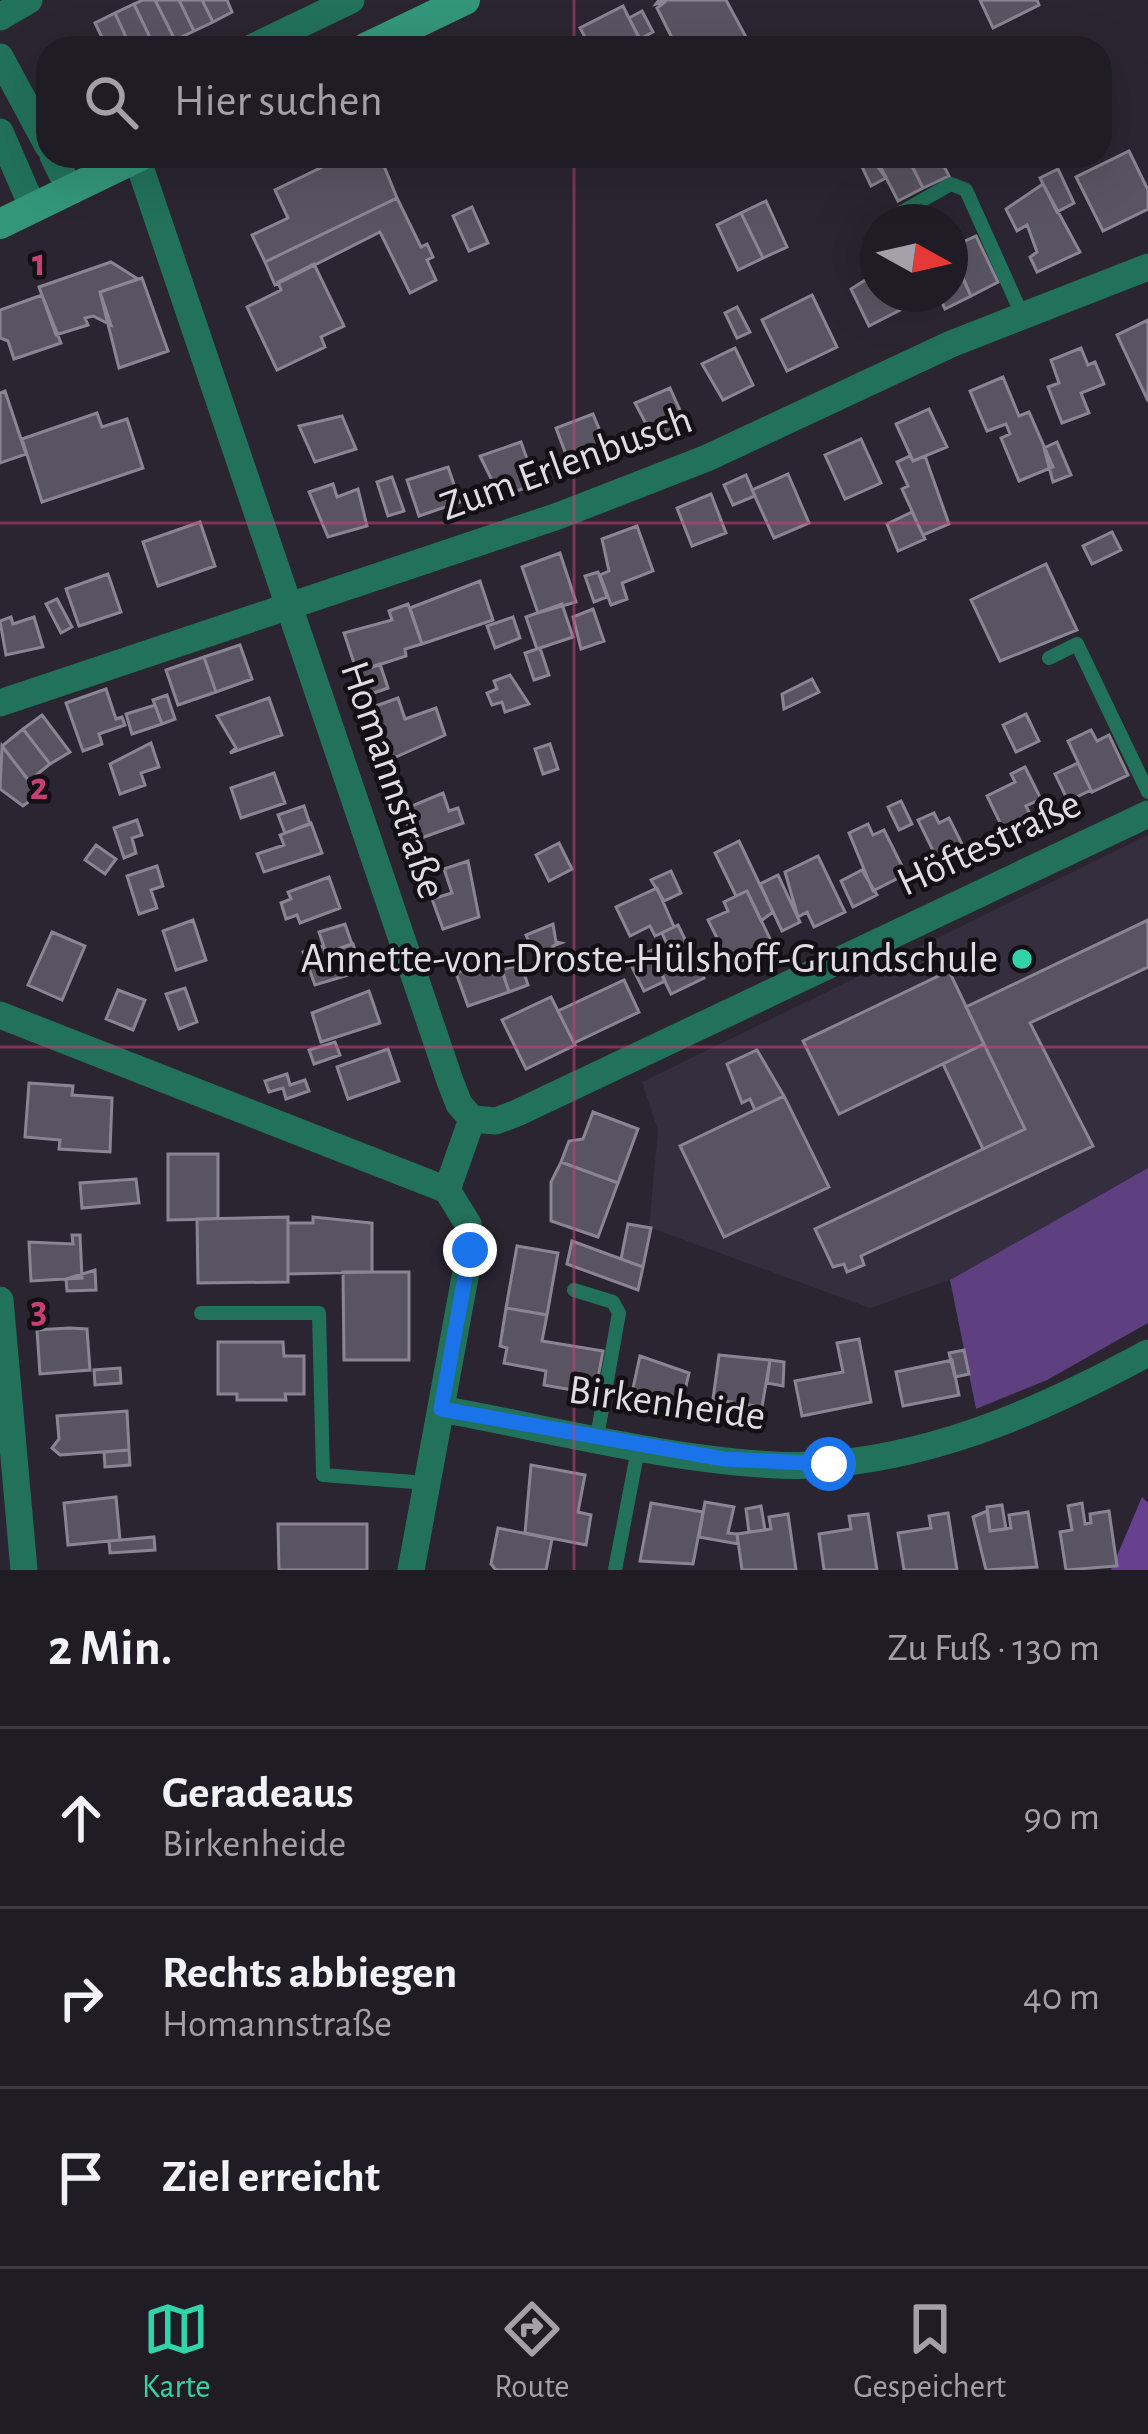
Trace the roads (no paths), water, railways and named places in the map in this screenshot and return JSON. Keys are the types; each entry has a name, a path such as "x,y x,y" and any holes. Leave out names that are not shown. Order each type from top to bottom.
{"main road":[{"path":"390,36 465,0"},
{"path":"0,224 116,168"}],"street":[{"path":"0,17 29,0"},
{"path":"276,36 351,0"},
{"path":"0,57 36,122"},
{"path":"0,132 33,208"},
{"path":"60,168 70,190"},
{"name":"Homannstraße","path":"143,168 450,1081 472,1120"},
{"name":"Zum Erlenbusch","path":"0,703 558,516 707,458 951,344 1148,267"},
{"name":"Höftestraße","path":"472,1120 496,1121 517,1113 1148,814"},
{"path":"0,1015 447,1190 468,1224 470,1250 412,1570"},
{"path":"447,1190 472,1120"},
{"path":"0,1300 24,1570"},
{"name":"Birkenheide","path":"441,1409 724,1459 829,1464 958,1440 1063,1399 1148,1353"}],"lane":[{"path":"916,204 951,184 966,190 1023,317"},
{"path":"1049,658 1076,644 1148,792"},
{"path":"574,1290 613,1302 619,1313 597,1436"},
{"path":"201,1313 319,1313 323,1475 428,1483"},
{"path":"616,1570 639,1444"}],"place":[{"name":"Annette-von-Droste-Hülshoff-Grundschule","path":"1022,959"}]}
